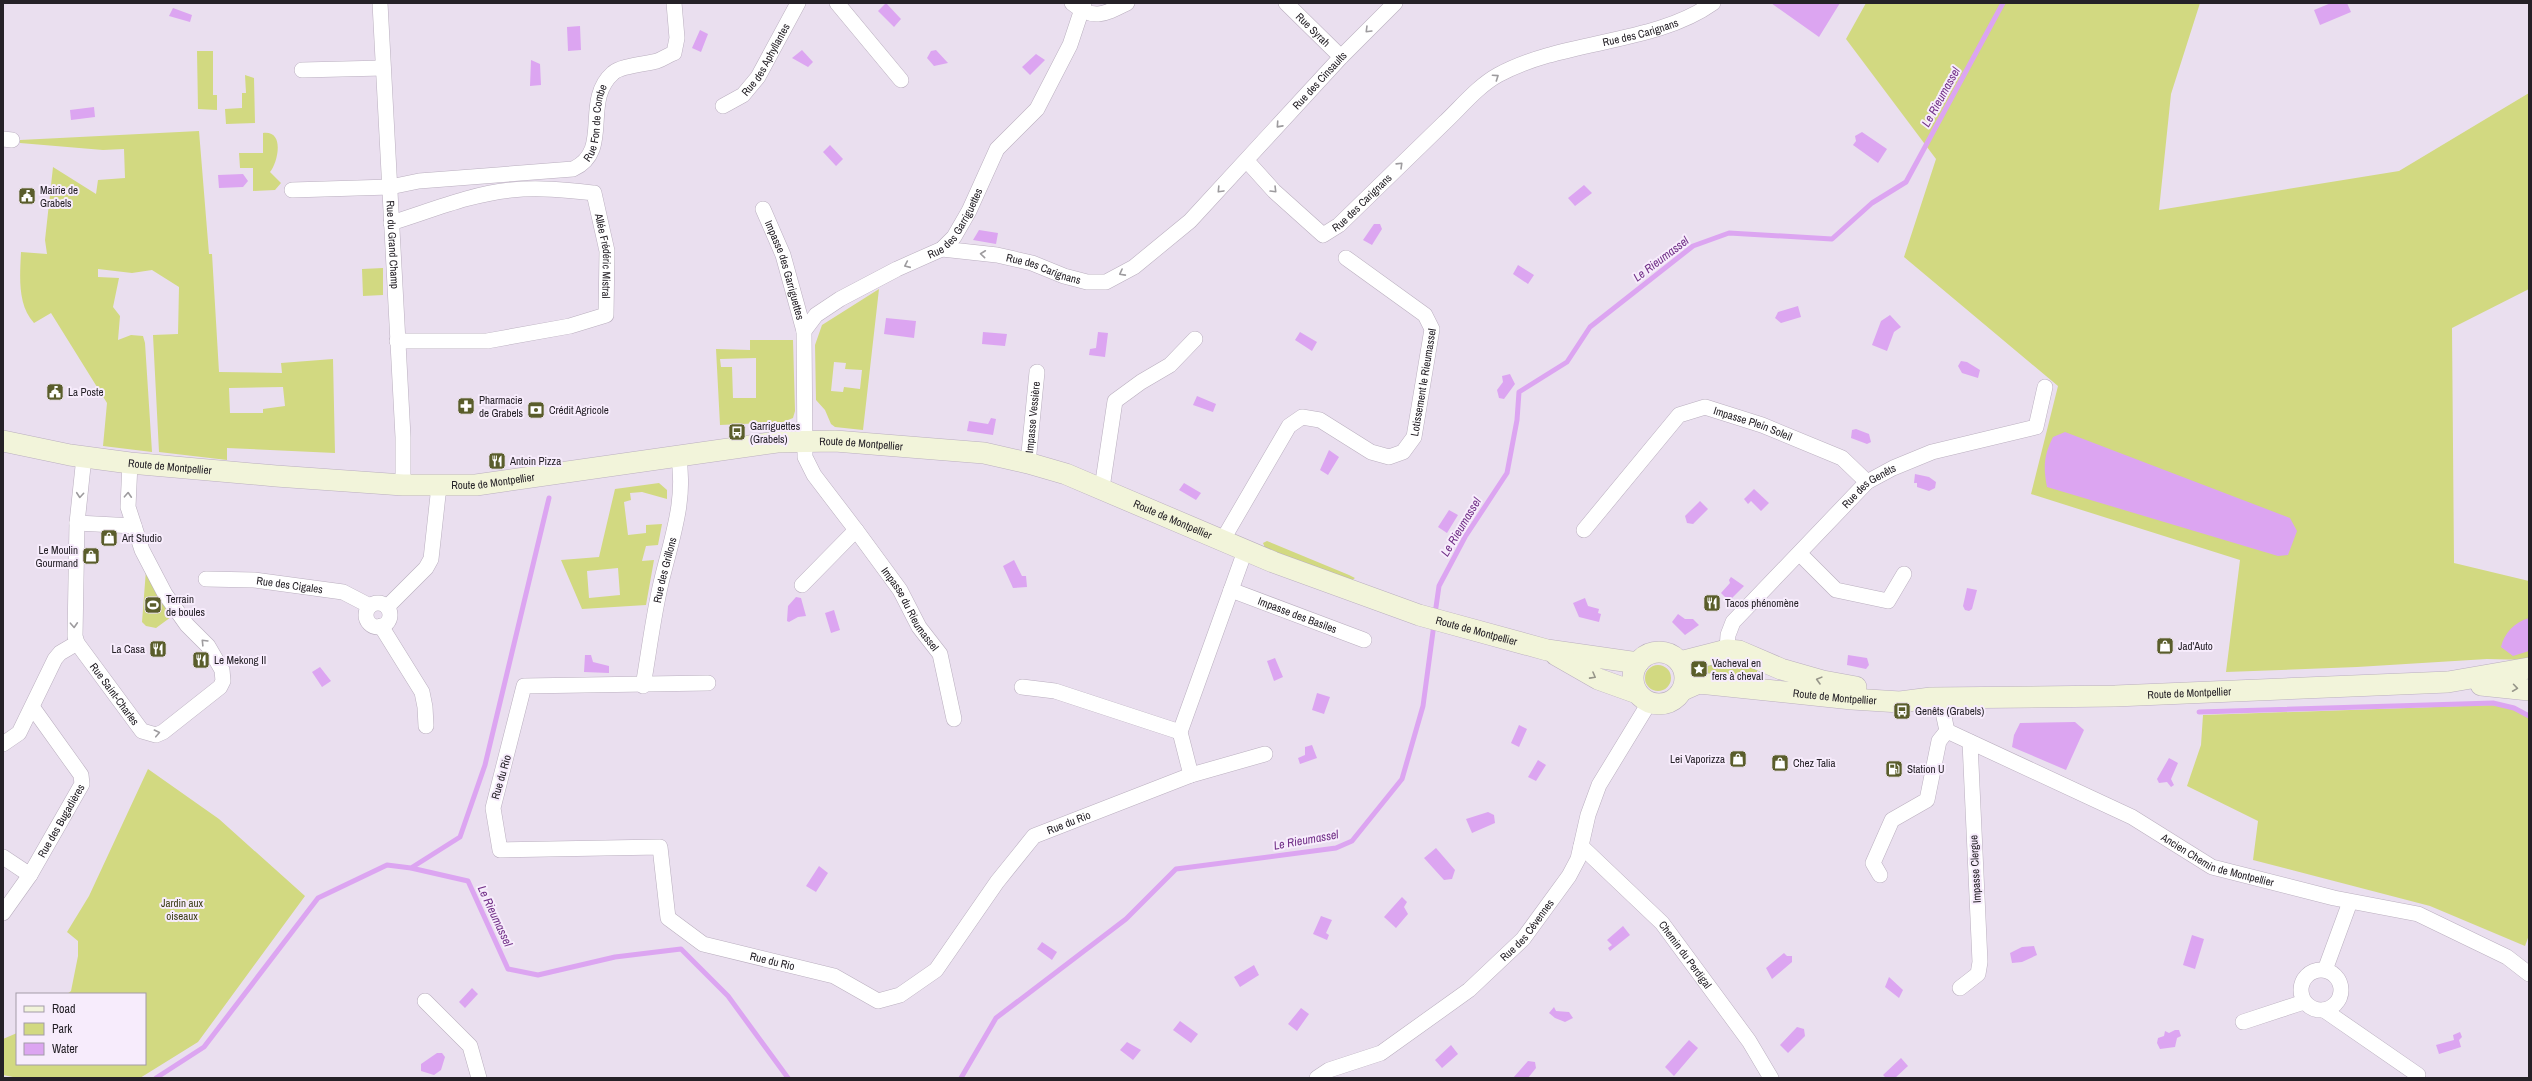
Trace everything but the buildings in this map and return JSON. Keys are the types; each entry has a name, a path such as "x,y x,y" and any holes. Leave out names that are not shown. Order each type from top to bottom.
{"street":[{"name":"Rue du Grand Champ","path":"380,3 403,437 403,485"},
{"name":"Rue Fon de Combe","path":"390,187 419,180 573,169 585,163 593,152 601,86 614,72 658,61 674,53 676,38 674,3"},
{"name":"Rue des Aphyllantes","path":"723,106 743,95 758,76 798,3"},
{"path":"837,3 901,80"},
{"name":"Rue des Garriguettes","path":"804,331 816,315 840,298 942,249 954,237 969,211 997,149 1037,109 1070,45 1080,6 1102,15 1128,3"},
{"name":"Rue Syrah","path":"1286,3 1341,57"},
{"name":"Rue des Cinsaults","path":"1247,161 1341,57 1395,3"},
{"name":"Rue des Carignans","path":"942,249 997,255 1032,263 1064,276 1087,282 1106,282 1134,267 1190,221 1247,161 1274,191 1323,235 1339,225 1474,94 1498,75 1552,53 1664,27 1704,10 1713,3"},
{"path":"302,70 383,68"},
{"path":"292,190 390,187"},
{"name":"Allée Frédéric Mistral","path":"391,223 445,204 511,190 560,189 594,193 607,250 606,315 570,326 487,341 397,341"},
{"name":"Impasse des Garriguettes","path":"763,209 782,255 804,331"},
{"name":"Lotissement le Rieumassel","path":"1222,541 1289,426 1302,416 1320,420 1371,452 1388,457 1403,452 1414,437 1432,329 1425,315 1346,258"},
{"path":"804,331 805,440"},
{"path":"1102,488 1115,401 1141,382 1170,365 1195,339"},
{"name":"Impasse Vessière","path":"1028,463 1037,372"},
{"name":"Rue des Genêts","path":"1727,650 1728,635 1733,622 1800,554 1867,482 1893,468 1932,452 2036,427 2045,387"},
{"name":"Impasse Plein Soleil","path":"1584,530 1679,415 1705,407 1762,425 1842,458 1867,482"},
{"name":"Route de Montpellier","path":"3,441 84,457 130,463 403,485 439,486 476,485 678,454 805,440 989,454 1028,463 1102,488 1245,551 1419,615 1458,627 1547,650 1638,663"},
{"name":"Impasse du Rieumassel","path":"805,440 808,464 900,590 919,627 940,654 954,719"},
{"name":"Rue des Grillons","path":"643,686 660,585 677,519 681,489 678,454"},
{"name":"Rue Saint-Charles","path":"84,457 78,523 74,623 77,643 142,731 156,735 163,732 209,696 223,681 222,670 208,646 181,616 165,594 142,550 128,506 130,463"},
{"path":"370,606 366,616 371,625 381,626 389,621 389,611 387,607 426,568 431,559 439,486"},
{"path":"78,523 134,526"},
{"path":"802,585 856,530"},
{"path":"1191,776 1180,732 1245,551"},
{"path":"1800,554 1836,590 1888,602 1904,574"},
{"name":"Rue des Cigales","path":"206,579 254,580 343,592 370,606 377,603 387,607"},
{"name":"Impasse des Basiles","path":"1231,590 1364,640"},
{"path":"381,626 422,692 425,707 426,726"},
{"path":"3,744 19,733 33,708 55,659 60,653 77,643"},
{"name":"Route de Montpellier","path":"1547,650 1598,679 1643,698"},
{"name":"Route de Montpellier","path":"1680,662 1727,650 1740,651 1771,665 1823,681 1936,698"},
{"path":"1659,652 1667,653 1680,662 1686,676 1683,690 1672,701 1657,705 1643,698 1633,678 1638,663 1651,653 1659,652"},
{"path":"1762,689 1771,665"},
{"name":"Route de Montpellier","path":"1683,690 1699,683 1852,700 1900,702 1936,698 2115,696 2448,682 2529,668"},
{"name":"Route de Montpellier","path":"2448,682 2529,690"},
{"path":"643,686 708,683"},
{"name":"Rue du Rio","path":"643,686 524,686 493,808 500,850 660,847 668,918 703,944 834,976 878,1000 900,995 936,970 997,882 1034,836 1191,776 1265,754"},
{"path":"1022,687 1055,691 1180,732"},
{"name":"Rue des Cévennes","path":"1318,1078 1329,1070 1381,1054 1469,990 1523,939 1569,876 1581,846 1588,815 1599,785 1643,698"},
{"path":"1880,875 1873,863 1892,820 1927,800 1938,742 1946,731 1936,698"},
{"name":"Rue des Bugadières","path":"3,913 30,875 82,784 81,775 33,708"},
{"name":"Ancien Chemin de Montpellier","path":"1946,731 2132,818 2212,867 2246,878 2350,902 2418,914 2507,957 2529,974"},
{"name":"Impasse Clergue","path":"1960,988 1978,974 1980,962 1970,742"},
{"name":"Chemin du Perdigal","path":"1581,846 1662,923 1749,1041 1771,1078"},
{"path":"3,857 30,875"},
{"path":"2325,970 2350,902"},
{"path":"2324,1010 2336,1003 2341,990 2337,978 2325,970 2313,971 2304,979 2300,990 2304,1002 2313,1008 2324,1010 2418,1075"},
{"path":"425,1000 470,1046 479,1078"},
{"path":"2243,1022 2304,1002"}],"green space":[{"path":"1866,3 2200,3 2171,94 2159,210 2399,171 2529,93 2529,289 2452,328 2454,563 2529,581 2529,660 2487,659 2357,667 2226,672 2240,560 2031,494 2058,386 1904,257 1936,159 1846,39"},
{"path":"197,51 213,51 213,95 217,95 217,110 198,109"},
{"path":"245,75 254,78 255,123 226,124 225,109 242,108 242,93 246,93"},
{"path":"199,131 209,254 212,254 219,372 282,373 281,363 333,359 335,453 227,448 227,460 159,452 153,335 178,334 179,287 152,270 132,273 98,269 98,277 119,278 113,307 120,316 118,340 131,335 143,336 145,343 152,452 103,446 107,403 51,313 34,323 29,316 22,299 20,270 21,252 47,254 45,240 53,167 96,194 98,180 125,178 124,149 103,150 20,143 20,140","holes":["283,387 285,406 263,409 263,413 230,413 229,388"]},
{"path":"263,133 270,133 277,141 277,154 270,172 281,183 275,190 253,191 253,168 240,168 239,153 263,153"},
{"path":"383,268 383,295 363,296 362,269"},
{"path":"879,289 863,430 835,427 831,424 825,410 816,400 815,345 822,325","holes":["834,362 846,363 845,369 862,370 860,389 844,387 843,392 831,391"]},
{"path":"750,340 793,340 795,411 793,418 783,422 720,425 716,349 750,350","holes":["756,358 756,398 733,398 732,367 721,367 720,359"]},
{"path":"659,483 667,490 667,499 642,492 630,493 631,500 624,502 628,535 646,533 646,525 662,524 658,545 646,546 642,561 654,560 646,605 582,609 561,560 599,557 615,489","holes":["618,568 620,595 589,598 587,571"]},
{"path":"1267,541 1355,578 1351,581 1265,548 1263,543"},
{"name":"Terrain de boules","path":"146,570 171,617 156,628 146,626 142,622"},
{"path":"1724,656 1757,665 1757,678 1753,681 1690,677 1688,666"},
{"path":"1658,665 1667,669 1671,678 1667,687 1658,691 1649,687 1645,678 1649,669"},
{"path":"2492,705 2513,708 2529,718 2529,935 2525,946 2430,906 2253,860 2258,821 2187,786 2201,745 2203,715"},
{"name":"Jardin aux oiseaux","path":"148,769 219,819 305,896 198,1042 140,1078 18,1078 3,1075 3,1039 16,1033 16,1065 146,1065 146,993 68,993 71,991 78,956 78,941 67,932 89,896"}],"water":[{"path":"886,3 901,19 894,27 878,11"},
{"path":"1771,3 1840,3 1819,37"},
{"path":"2331,3 2347,3 2351,12 2320,25 2314,10"},
{"path":"173,8 192,15 190,22 169,16"},
{"path":"580,26 581,50 568,51 567,27"},
{"path":"700,30 708,34 701,52 692,48"},
{"path":"802,50 813,62 808,67 792,58"},
{"path":"936,50 948,63 934,66 927,58 931,51"},
{"path":"1036,54 1045,60 1030,75 1022,67"},
{"path":"531,60 540,64 541,85 530,86"},
{"path":"94,107 95,117 71,120 70,110"},
{"path":"1862,132 1887,149 1878,163 1853,145 1856,141 1855,136"},
{"path":"830,145 843,159 836,166 823,152"},
{"path":"243,174 248,181 243,187 219,188 218,175"},
{"path":"1584,185 1592,193 1575,206 1568,198"},
{"path":"1374,224 1380,224 1382,229 1372,245 1363,240"},
{"path":"979,230 998,233 996,244 973,240"},
{"path":"1518,265 1534,275 1528,284 1513,274"},
{"path":"1798,306 1801,317 1781,323 1775,318 1778,312"},
{"path":"1890,315 1901,327 1894,332 1887,351 1872,345 1881,321"},
{"path":"886,318 916,321 914,338 884,334"},
{"path":"983,332 1007,334 1005,346 982,344"},
{"path":"1098,332 1108,333 1105,357 1089,355 1090,349 1096,348"},
{"path":"1300,332 1317,342 1312,351 1295,340"},
{"path":"1961,361 1967,362 1980,370 1978,378 1962,373 1958,366"},
{"path":"1510,374 1515,384 1504,399 1499,398 1497,390 1503,382 1502,376"},
{"path":"1197,396 1216,404 1213,412 1193,405"},
{"path":"991,418 996,419 993,435 967,431 969,421 988,424"},
{"path":"1856,429 1869,434 1871,442 1867,444 1851,438 1852,430"},
{"path":"2065,432 2290,518 2297,531 2288,555 2278,556 2047,487 2045,473 2046,455 2053,437"},
{"path":"1329,450 1339,457 1328,475 1320,470"},
{"path":"1915,474 1929,477 1936,482 1935,488 1929,491 1917,487 1917,483 1914,483"},
{"path":"1184,483 1201,493 1196,500 1179,490"},
{"path":"1754,489 1769,503 1761,511 1751,501 1748,504 1744,499"},
{"path":"1700,501 1708,509 1693,524 1687,523 1685,516"},
{"path":"1449,510 1458,515 1447,533 1438,527"},
{"path":"1014,560 1022,576 1026,576 1027,587 1013,588 1003,566"},
{"path":"1731,577 1744,586 1729,601 1721,593 1730,583 1729,580"},
{"path":"1967,588 1977,590 1972,609 1969,611 1965,610 1963,606"},
{"path":"796,597 801,598 806,616 798,617 789,622 787,621 788,606"},
{"path":"1585,598 1588,606 1599,609 1598,613 1601,614 1599,622 1579,617 1573,603"},
{"path":"834,610 840,630 831,633 825,613"},
{"path":"1678,614 1685,619 1693,619 1699,625 1685,635 1672,622"},
{"path":"2529,618 2529,651 2513,656 2501,647 2502,642 2507,633 2515,625"},
{"path":"585,655 591,655 593,662 609,666 609,673 584,672"},
{"path":"1848,655 1867,658 1869,665 1866,669 1847,665"},
{"path":"1275,658 1283,677 1274,681 1267,661"},
{"path":"320,667 331,681 322,687 312,672"},
{"path":"1317,693 1330,697 1324,714 1312,710"},
{"path":"2075,722 2084,730 2066,770 2012,747 2014,735 2020,723"},
{"path":"1519,725 1527,729 1519,747 1511,743"},
{"path":"1312,745 1317,758 1300,764 1298,758 1305,755 1305,747"},
{"path":"2169,758 2178,763 2171,779 2174,785 2171,787 2167,782 2159,783 2157,779"},
{"path":"1538,760 1546,765 1536,781 1528,777"},
{"path":"1488,812 1494,815 1495,823 1472,833 1466,819"},
{"path":"1436,848 1455,870 1452,879 1444,880 1424,858"},
{"path":"819,866 828,873 816,892 806,886"},
{"path":"1402,897 1407,902 1404,907 1408,914 1396,928 1384,917"},
{"path":"1321,916 1332,920 1326,933 1329,935 1327,940 1313,934"},
{"path":"1623,926 1630,935 1610,951 1608,948 1612,945 1607,940"},
{"path":"2192,935 2204,939 2195,969 2183,965"},
{"path":"1042,942 1057,952 1052,960 1037,949"},
{"path":"2034,946 2037,955 2022,962 2012,963 2010,953 2022,947"},
{"path":"1784,953 1787,956 1792,956 1792,962 1772,979 1766,968"},
{"path":"1254,965 1259,975 1240,987 1234,977"},
{"path":"1889,977 1903,990 1899,998 1885,987"},
{"path":"472,988 478,994 465,1008 459,1002"},
{"path":"1554,1007 1556,1011 1569,1012 1573,1018 1565,1022 1555,1018 1549,1013"},
{"path":"1301,1008 1309,1014 1297,1031 1288,1024"},
{"path":"1180,1021 1198,1034 1191,1043 1173,1030"},
{"path":"1797,1027 1804,1029 1805,1036 1788,1053 1780,1045"},
{"path":"2179,1030 2181,1036 2177,1038 2175,1047 2160,1049 2157,1043 2158,1038 2164,1036 2165,1031 2169,1033"},
{"path":"2460,1032 2462,1037 2459,1040 2461,1047 2439,1054 2436,1045 2454,1040 2453,1035"},
{"path":"1689,1040 1698,1048 1674,1076 1665,1067"},
{"path":"1127,1042 1141,1050 1133,1060 1120,1050"},
{"path":"1451,1045 1458,1054 1442,1068 1435,1060"},
{"path":"437,1053 442,1053 445,1057 441,1070 434,1075 421,1071 421,1064"},
{"path":"1901,1058 1908,1066 1895,1078 1886,1078 1883,1075"},
{"path":"1528,1061 1535,1062 1536,1068 1528,1078 1513,1078"}],"waterway":[{"name":"Le Rieumassel","path":"1435,614 1439,586 1465,537 1507,473 1517,420 1519,392 1567,362 1590,327 1693,246 1729,233 1832,239 1872,203 1906,182 2003,3"},
{"path":"411,868 460,837 485,765 549,498"},
{"name":"Le Rieumassel","path":"961,1078 996,1018 1126,919 1176,869 1336,848 1352,841 1402,779 1423,706 1434,624"},
{"path":"2199,712 2493,703 2514,708 2529,716"},
{"name":"Le Rieumassel","path":"156,1078 204,1047 318,898 387,865 411,868 468,881 508,969 538,975 615,957 681,949 728,996 788,1078"}],"place":[{"name":"Mairie de Grabels","path":"27,196"},
{"name":"La Poste","path":"55,392"},
{"name":"Pharmacie de Grabels","path":"466,406"},
{"name":"Crédit Agricole","path":"536,410"},
{"name":"Garriguettes (Grabels)","path":"737,432"},
{"name":"Antoin Pizza","path":"497,461"},
{"name":"Art Studio","path":"109,538"},
{"name":"Le Moulin Gourmand","path":"91,556"},
{"name":"Tacos phénomène","path":"1712,603"},
{"name":"Terrain de boules","path":"153,605"},
{"name":"Jad'Auto","path":"2165,646"},
{"name":"La Casa","path":"158,649"},
{"name":"Le Mekong II","path":"201,660"},
{"name":"Vacheval en fers à cheval","path":"1699,669"},
{"name":"Genêts (Grabels)","path":"1902,711"},
{"name":"Lei Vaporizza","path":"1738,759"},
{"name":"Chez Talia","path":"1780,763"},
{"name":"Station U","path":"1894,769"}]}
